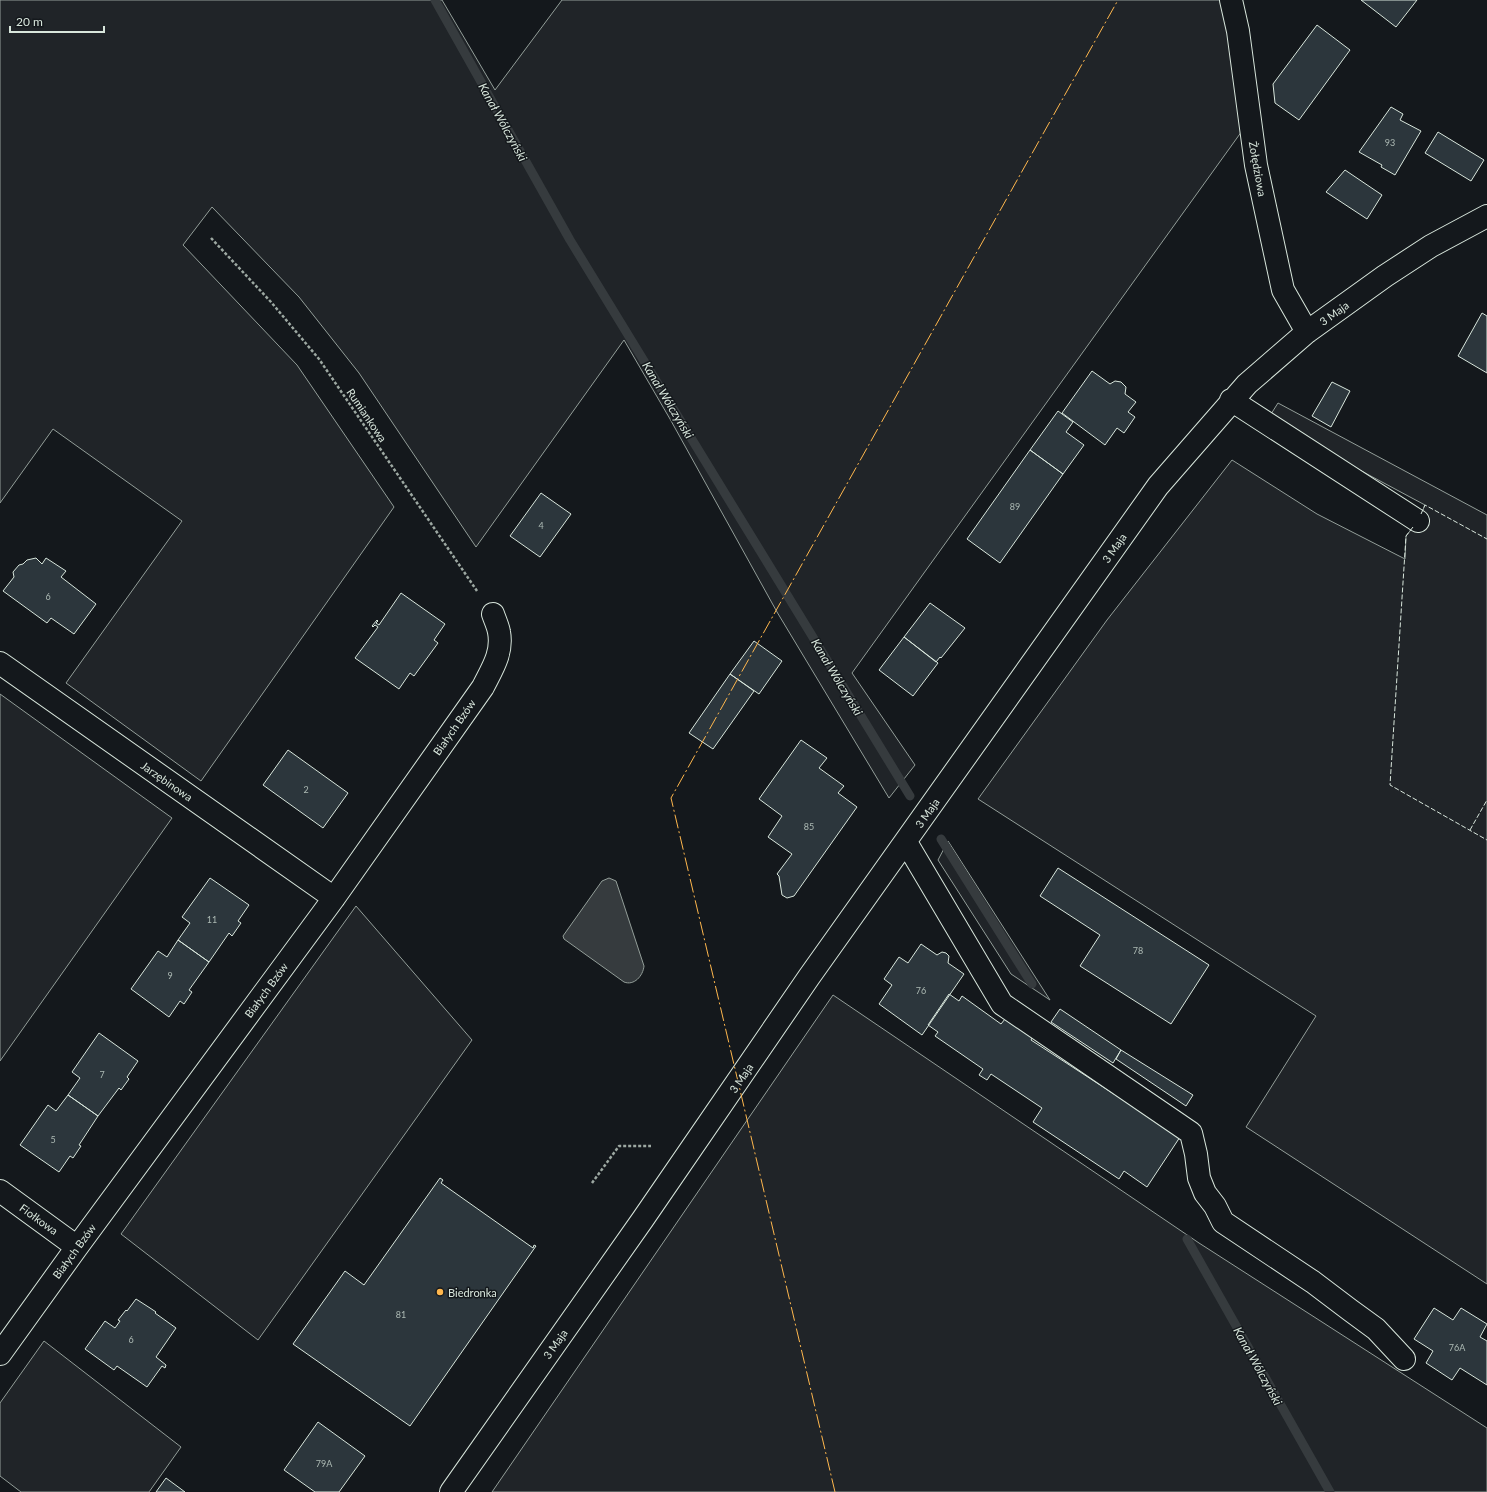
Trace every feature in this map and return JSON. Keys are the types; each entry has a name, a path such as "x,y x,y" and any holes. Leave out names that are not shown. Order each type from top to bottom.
{"street":[{"name":"Żołędziowa","path":"1231,0 1238,31 1256,165 1283,290 1307,332"},
{"name":"3 Maja","path":"451,1492 639,1225 809,977 1158,486 1231,400 1247,384 1307,332 1418,254 1487,216"},
{"path":"1231,400 1418,521"},
{"name":"Białych Bzów","path":"0,1354 334,898 483,686 493,668 500,650 499,632 493,614"},
{"name":"Jarzębinowa","path":"0,664 334,898"},
{"path":"906,842 1002,1004 1191,1133 1196,1154 1199,1178 1205,1193 1223,1222 1313,1282 1376,1329 1404,1359"},
{"name":"Fiołkowa","path":"0,1191 77,1247"}],"path":[{"name":"Rumiankowa","path":"211,238 271,302 319,359 493,614"},
{"path":"592,1183 619,1146 651,1146"}],"shaded area":[{"path":"0,0 442,0 495,90 562,0 1221,0 1226,19 1242,131 852,673 915,765 889,798 777,612 670,419 624,340 476,547 359,373 299,297 212,207 183,245 297,365 394,507 201,781 66,683 182,521 53,429 0,503"},
{"path":"1278,403 1487,515 1487,1284 1246,1127 1316,1016 978,799 1107,620 1232,460 1317,514 1405,559 1406,536 1418,521 1425,505 1339,459 1271,414"},
{"path":"0,694 172,818 0,1061"},
{"path":"948,841 1050,1000 1011,974 938,860"},
{"path":"609,878 616,881 644,966 640,977 631,983 624,982 564,939 563,936 602,881"},
{"path":"356,906 472,1040 258,1340 121,1234"},
{"path":"833,995 1199,1243 1487,1428 1487,1492 492,1492"},
{"path":"44,1341 181,1447 149,1492 21,1492 0,1476 0,1403"}],"building":[{"path":"1361,0 1417,0 1396,27"},
{"path":"1317,25 1350,50 1299,120 1275,103 1273,84"},
{"path":"1391,107 1403,114 1400,120 1421,131 1395,175 1381,167 1382,165 1359,152"},
{"path":"1438,132 1484,160 1471,181 1425,153"},
{"path":"1345,170 1382,195 1367,219 1326,192"},
{"path":"1482,313 1487,316 1487,373 1458,356"},
{"path":"1092,371 1110,384 1115,381 1121,382 1126,387 1125,394 1136,402 1128,412 1135,417 1124,433 1117,428 1105,445 1062,413"},
{"path":"1332,382 1350,391 1331,427 1312,416"},
{"path":"1058,411 1073,422 1066,432 1084,445 1063,474 1030,450"},
{"path":"1030,450 1063,474 1000,563 967,539"},
{"path":"541,493 571,514 540,557 510,536"},
{"path":"36,558 42,564 46,558 66,571 61,577 96,604 74,634 51,618 47,623 3,591 14,577 13,572 19,565 23,564 27,560"},
{"path":"401,593 445,624 434,640 438,643 414,676 410,673 399,689 355,658 378,627 375,625 373,627 372,626 377,620 378,621 376,623 379,625"},
{"path":"930,603 965,628 941,658 940,657 936,662 904,637"},
{"path":"904,637 938,663 913,696 879,670"},
{"path":"754,641 782,661 759,694 730,674"},
{"path":"730,674 754,691 713,749 689,733"},
{"path":"801,740 827,758 819,768 844,786 838,793 857,807 794,896 787,898 782,895 779,876 777,874 792,854 768,837 782,816 759,799"},
{"path":"288,750 348,793 323,828 263,785"},
{"path":"1058,868 1209,965 1171,1024 1080,966 1100,935 1040,896"},
{"path":"210,878 249,905 238,921 241,923 232,936 229,933 209,962 178,940 190,923 182,917"},
{"path":"178,940 209,962 189,990 192,992 184,1004 180,1001 169,1017 131,989 158,951 167,957"},
{"path":"921,944 937,955 942,952 946,953 949,956 948,963 964,974 922,1035 879,1004 892,985 884,979 899,957 908,963"},
{"path":"949,994 959,1001 962,996 1001,1024 1005,1019 1033,1036 1031,1040 1180,1137 1147,1187 1124,1171 1119,1179 1033,1122 1042,1108 991,1074 987,1080 979,1075 983,1069 935,1036 938,1032 928,1025"},
{"path":"1060,1009 1121,1050 1113,1063 1051,1022"},
{"path":"99,1033 138,1061 127,1077 129,1079 121,1090 119,1088 98,1116 68,1095 80,1078 72,1072"},
{"path":"1121,1050 1193,1095 1186,1106 1116,1059"},
{"path":"68,1095 98,1116 79,1145 81,1146 73,1158 70,1156 59,1172 20,1145 48,1105 56,1111"},
{"path":"440,1178 443,1180 441,1183 533,1248 534,1245 536,1246 410,1426 293,1344 345,1271 364,1285"},
{"path":"136,1299 156,1312 155,1313 176,1328 156,1357 166,1365 165,1368 162,1366 147,1387 117,1366 114,1370 85,1349 105,1321 115,1328 120,1321 118,1320"},
{"path":"1434,1308 1453,1320 1461,1308 1487,1324 1480,1337 1487,1341 1487,1385 1460,1368 1452,1380 1426,1363 1433,1351 1414,1339"},
{"path":"318,1422 365,1456 339,1492 315,1492 284,1470"},
{"path":"166,1478 185,1492 156,1492"}],"waterway":[{"name":"Kanał Wólczyński","path":"435,0 570,240 910,796"},
{"name":"Kanał Wólczyński","path":"941,839 1032,984"},
{"name":"Kanał Wólczyński","path":"1187,1239 1330,1492"}],"fence":[{"path":"1421,514 1425,505 1487,539"},
{"path":"1413,527 1406,536 1390,785 1487,840"},
{"path":"1470,830 1487,800"}],"power":[{"path":"835,1492 671,798 1118,0"}],"place":[{"name":"Biedronka","path":"440,1292"}]}
